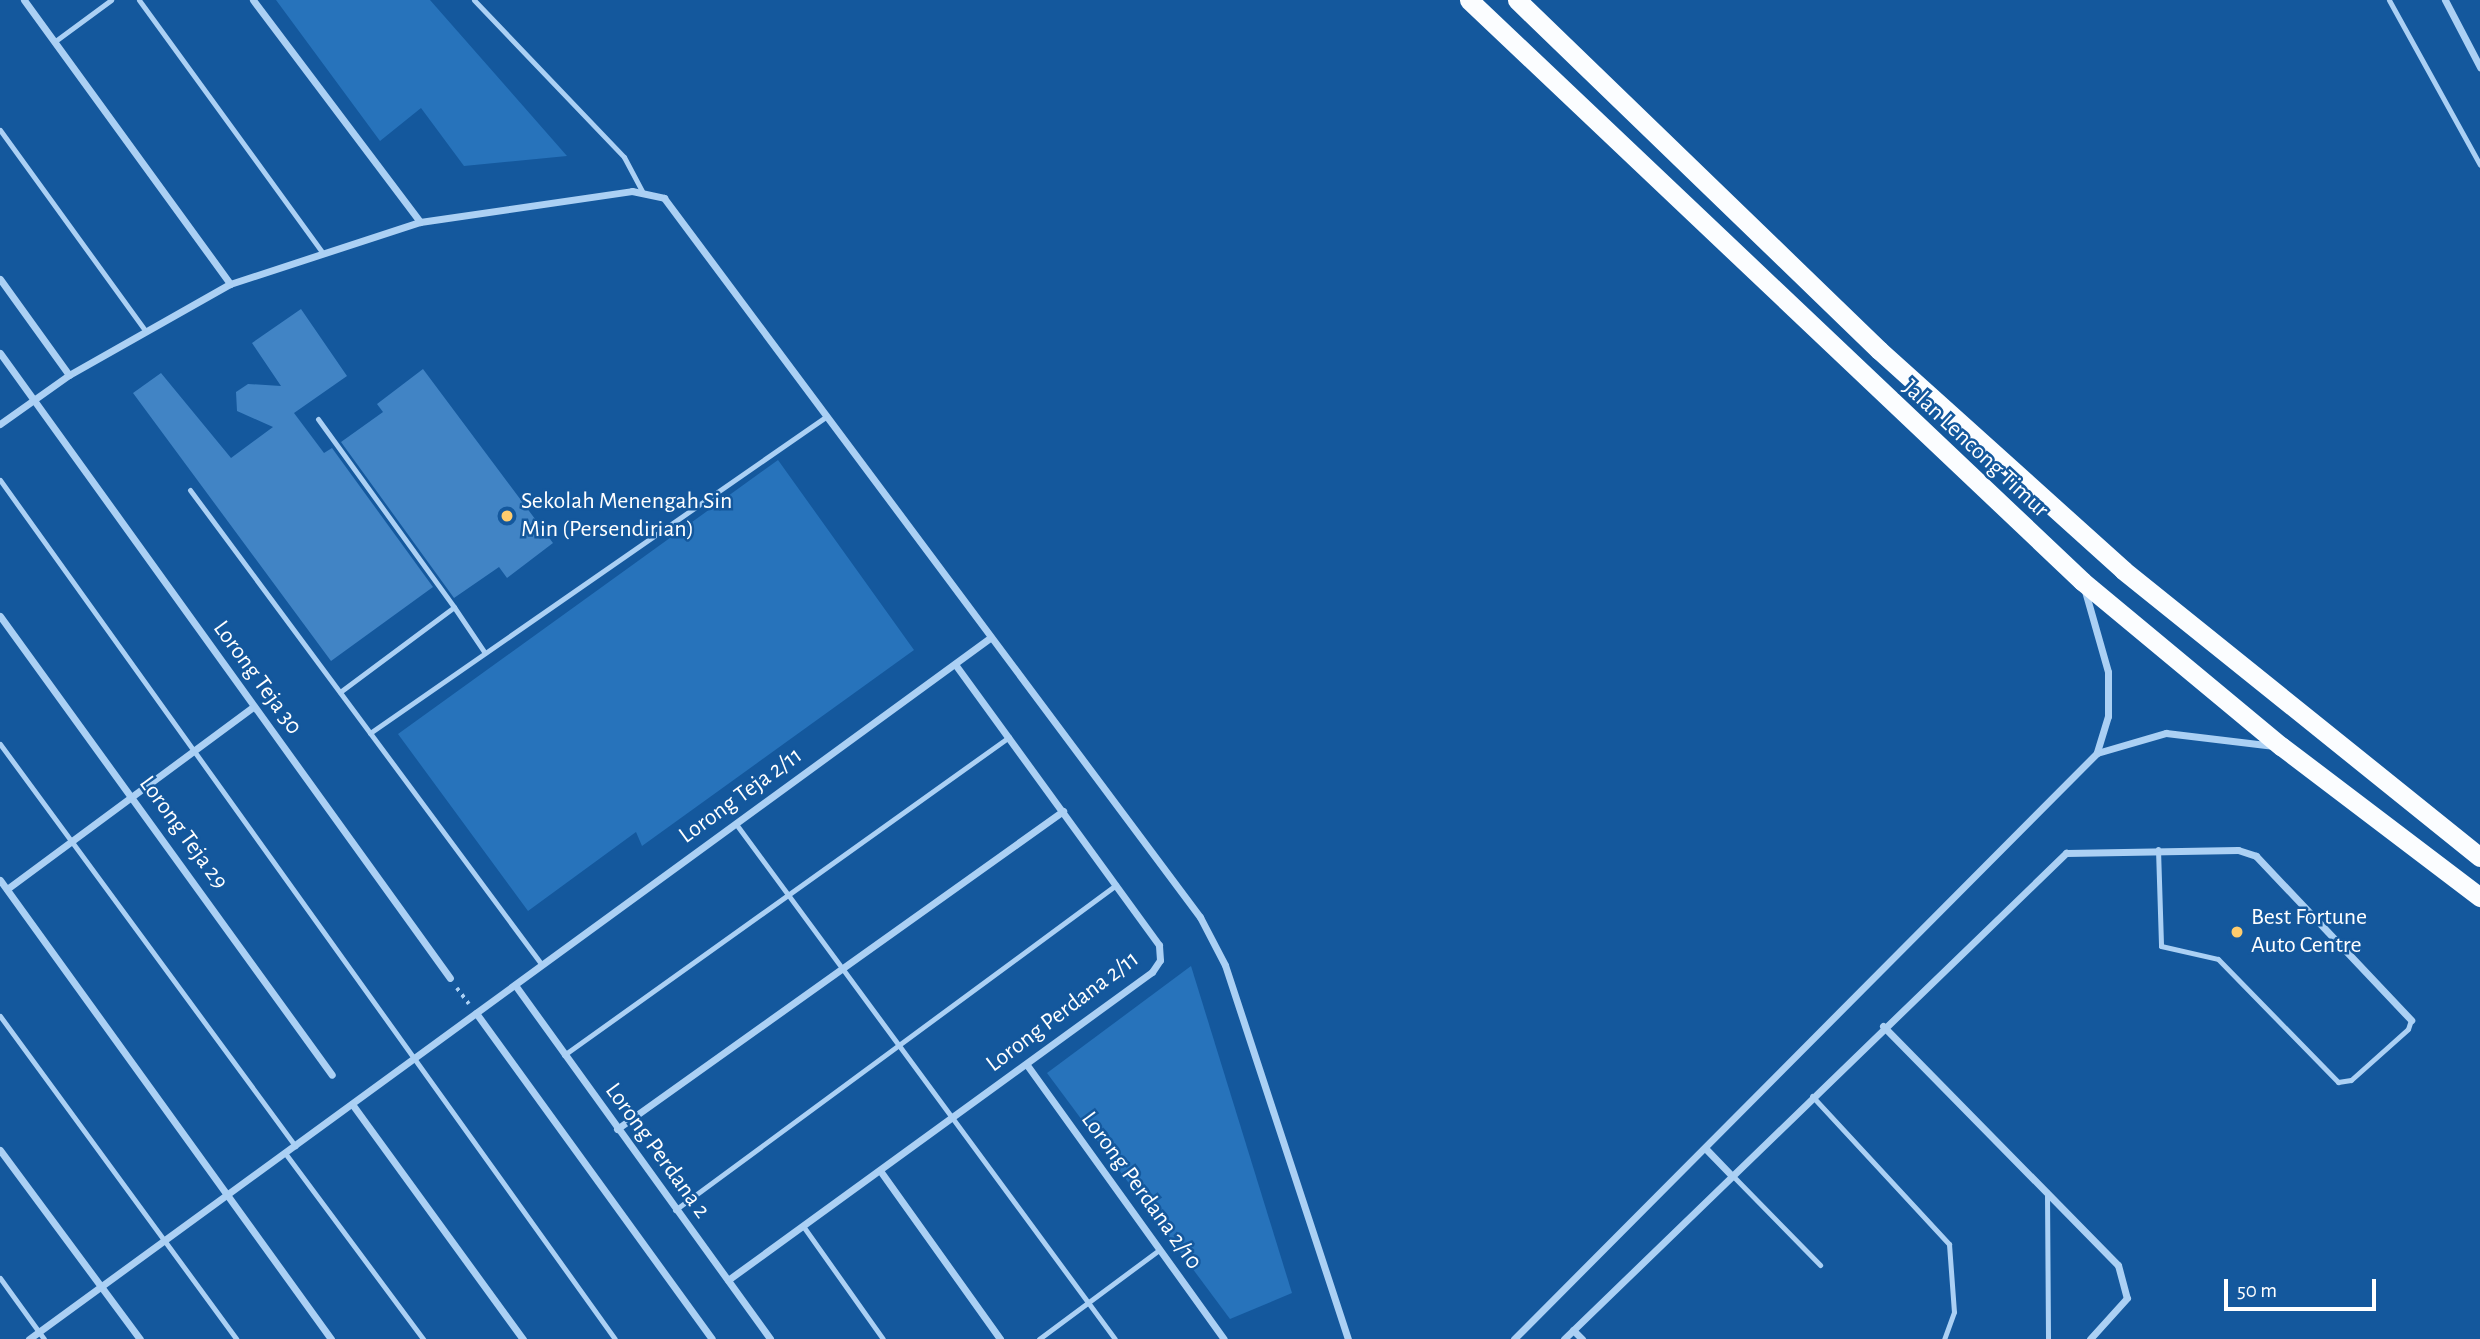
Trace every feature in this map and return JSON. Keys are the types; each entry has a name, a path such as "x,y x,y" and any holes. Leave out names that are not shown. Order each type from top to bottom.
{"highway":[{"name":"Jalan Lencong Timur","path":"1469,0 2082,581 2281,746 2480,897"},
{"name":"Jalan Lencong Timur","path":"1517,0 1879,350 2123,570 2480,857"}],"street":[{"path":"24,0 230,284"},
{"path":"253,0 420,222"},
{"path":"2445,0 2480,67"},
{"path":"0,424 69,376 145,330 230,284 323,253 420,222 642,191 674,207 1214,943 1348,1339"},
{"path":"0,279 69,376"},
{"name":"Lorong Teja 30","path":"0,353 450,978"},
{"path":"1514,1339 1706,1149 2097,753 2108,716 2108,672 2082,581"},
{"name":"Lorong Teja 29","path":"0,615 332,1075"},
{"name":"Lorong Teja 2/11","path":"29,1339 42,1335 101,1287 990,638"},
{"name":"Lorong Perdana 2/11","path":"729,1280 1027,1065 1160,960 1159,945 955,664"},
{"path":"6,889 254,706"},
{"path":"2097,753 2166,733 2281,746"},
{"path":"617,1129 1063,811"},
{"path":"1564,1339 2049,864 2089,848 2238,850 2256,856 2411,1020"},
{"path":"0,880 331,1339"},
{"name":"Lorong Perdana 2","path":"515,985 770,1339"},
{"path":"476,1013 712,1339"},
{"path":"1883,1026 2047,1192 2125,1276 2123,1306 2090,1339"},
{"name":"Lorong Perdana 2/10","path":"1027,1065 1224,1339"},
{"path":"352,1104 523,1339"},
{"path":"1706,1149 1731,1175"},
{"path":"0,1150 140,1339"},
{"path":"881,1172 1000,1339"},
{"path":"1573,1330 1582,1339"}],"lane":[{"path":"54,42 111,0"},
{"path":"139,0 323,253"},
{"path":"474,0 624,157 642,191"},
{"path":"2389,0 2480,164"},
{"path":"0,130 145,330"},
{"path":"370,733 827,416"},
{"path":"318,419 485,653"},
{"path":"0,480 615,1339"},
{"path":"190,489 542,965"},
{"path":"340,692 454,607"},
{"path":"564,1055 1009,737"},
{"path":"0,744 295,1146"},
{"path":"736,824 894,1046 1115,1339"},
{"path":"2158,849 2161,946 2218,959 2337,1082 2351,1080 2409,1030 2411,1020"},
{"path":"675,1210 1116,885"},
{"path":"0,1016 236,1339"},
{"path":"1812,1096 1949,1244 1954,1312 1944,1339"},
{"path":"285,1153 423,1339"},
{"path":"1731,1175 1820,1265"},
{"path":"2047,1192 2048,1339"},
{"path":"803,1226 883,1339"},
{"path":"1039,1339 1159,1250"},
{"path":"0,1278 42,1335"}],"path":[{"path":"450,978 476,1013"}],"shaded area":[{"path":"276,0 430,0 567,156 464,166 421,108 380,141"},
{"path":"778,460 914,650 642,846 636,832 528,911 398,734"},
{"path":"1191,966 1292,1293 1230,1319 1047,1073"}],"building":[{"path":"301,309 347,376 294,413 324,453 332,448 433,587 331,661 133,393 161,373 231,458 273,427 237,411 236,392 248,384 281,386 252,343"},
{"path":"423,369 553,543 507,578 499,567 454,598 341,442 383,412 377,404"}],"place":[{"name":"Sekolah Menengah Sin Min (Persendirian)","path":"507,516"},
{"name":"Best Fortune Auto Centre","path":"2237,932"}]}
